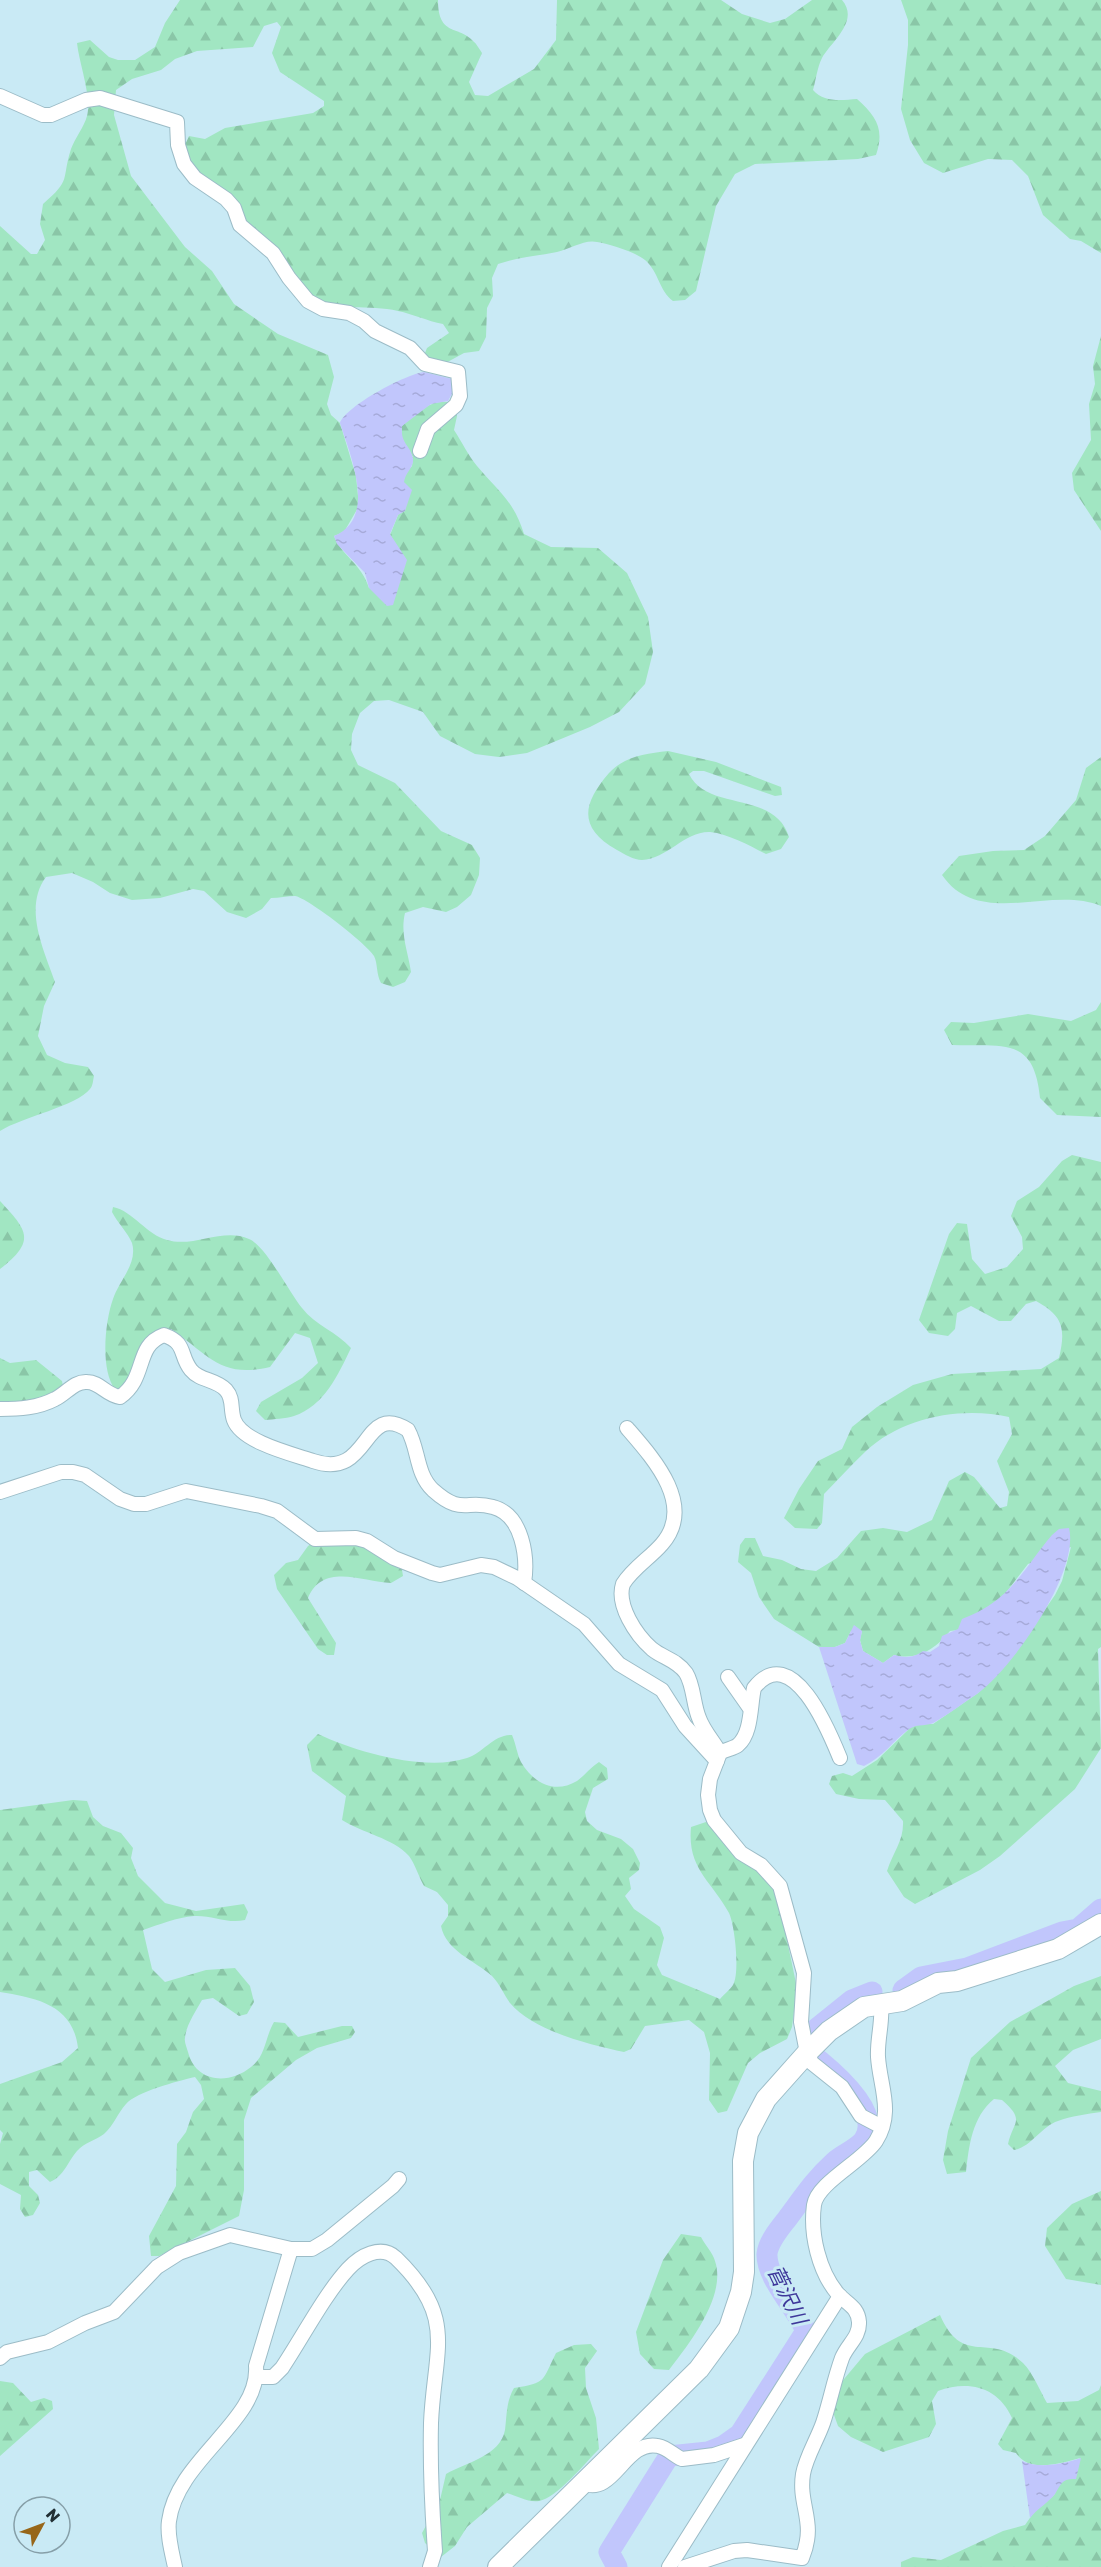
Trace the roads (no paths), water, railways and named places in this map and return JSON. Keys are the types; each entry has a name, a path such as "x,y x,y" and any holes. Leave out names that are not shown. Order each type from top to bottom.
{"street":[{"path":"0,96 43,115 51,116 86,100 100,98 177,122 178,145 184,164 195,178 226,199 234,208 240,225 273,253 289,278 308,301 323,309 349,313 364,321 375,331 410,348 425,364 458,372 460,396 456,405 428,429 420,451"},
{"path":"0,1409 23,1409 54,1400 77,1383 96,1384 110,1396 120,1397 128,1391 138,1377 143,1354 149,1345 164,1335 173,1339 182,1348 190,1370 200,1377 220,1384 230,1394 234,1419 240,1430 250,1438 321,1464 335,1464 347,1462 358,1453 372,1431 382,1424 390,1422 408,1430 421,1473 433,1489 459,1507 493,1507 502,1511 511,1520 525,1550 527,1566 524,1583"},
{"path":"627,1428 669,1487 675,1510 672,1527 662,1544 623,1584 622,1602 646,1643 679,1664 687,1675 700,1721 719,1757"},
{"path":"0,1492 61,1472 73,1472 85,1475 120,1499 134,1504 146,1504 186,1491 277,1511 315,1539 346,1538 367,1541 394,1558 440,1575 481,1566 494,1567 524,1583 584,1624 619,1664 662,1690 685,1726 719,1757"},
{"path":"840,1758 818,1708 798,1683 786,1677 777,1676 759,1682 754,1688 747,1729 743,1739 737,1746 719,1757 708,1795 714,1820 741,1853 761,1864 780,1886 804,1972 801,2022 807,2053 812,2063 842,2087 872,2122"},
{"path":"728,1677 749,1707"},
{"path":"498,2567 699,2368 729,2328 741,2292 744,2272 743,2162 748,2133 766,2099 807,2053 849,2016 864,2007 902,2001 938,1983 957,1981 1058,1949 1101,1924"},
{"path":"685,2567 734,2551 747,2550 802,2558 810,2530 802,2493 803,2473 823,2422 843,2356 857,2335 859,2322 851,2304 840,2296 818,2253 812,2217 814,2201 820,2191 867,2151 872,2122 886,2099 878,2055 883,2022 881,2003"},
{"path":"0,2358 7,2352 48,2342 85,2323 114,2312 157,2267 179,2253 213,2239 230,2235 291,2249 312,2249 327,2240 393,2186 399,2178"},
{"path":"175,2567 169,2522 174,2502 190,2472 243,2409 257,2377 256,2366 291,2249"},
{"path":"257,2377 273,2377 282,2368 349,2268 367,2255 379,2251 392,2255 414,2276 433,2310 440,2351 432,2410 435,2551 430,2567"},
{"path":"669,2567 840,2296"},
{"path":"583,2483 592,2487 600,2485 635,2451 646,2446 657,2445 682,2459 714,2455 744,2445"}],"water":[{"path":"424,372 452,379 454,390 448,401 431,404 402,426 404,441 413,459 404,482 412,490 405,511 398,515 390,534 407,560 393,605 387,606 369,588 365,573 337,544 334,536 347,527 355,515 358,501 354,468 340,423 353,408 364,400 404,378"},
{"path":"1069,1528 1070,1547 1054,1593 1040,1618 1008,1664 977,1694 945,1716 932,1723 909,1729 871,1762 864,1766 857,1764 819,1647 835,1647 845,1643 854,1625 862,1631 860,1641 863,1651 883,1663 894,1655 909,1657 923,1651 930,1652 939,1646 942,1636 958,1629 962,1619 978,1612 1003,1594 1023,1573 1052,1535 1059,1529"},
{"path":"1081,2458 1076,2479 1062,2482 1052,2497 1030,2518 1022,2461 1044,2465 1059,2464"}],"waterway":[{"name":"菅沢川","path":"903,1990 921,1977 967,1968 1062,1932 1078,1929 1101,1909"},
{"name":"菅沢川","path":"811,2033 852,2000 872,1992"},
{"name":"菅沢川","path":"617,2567 609,2552 669,2456 708,2452 723,2446 740,2434 806,2331 771,2273 768,2249 778,2231 815,2182 834,2162 860,2144 868,2131 863,2108 855,2096 819,2060"}]}
